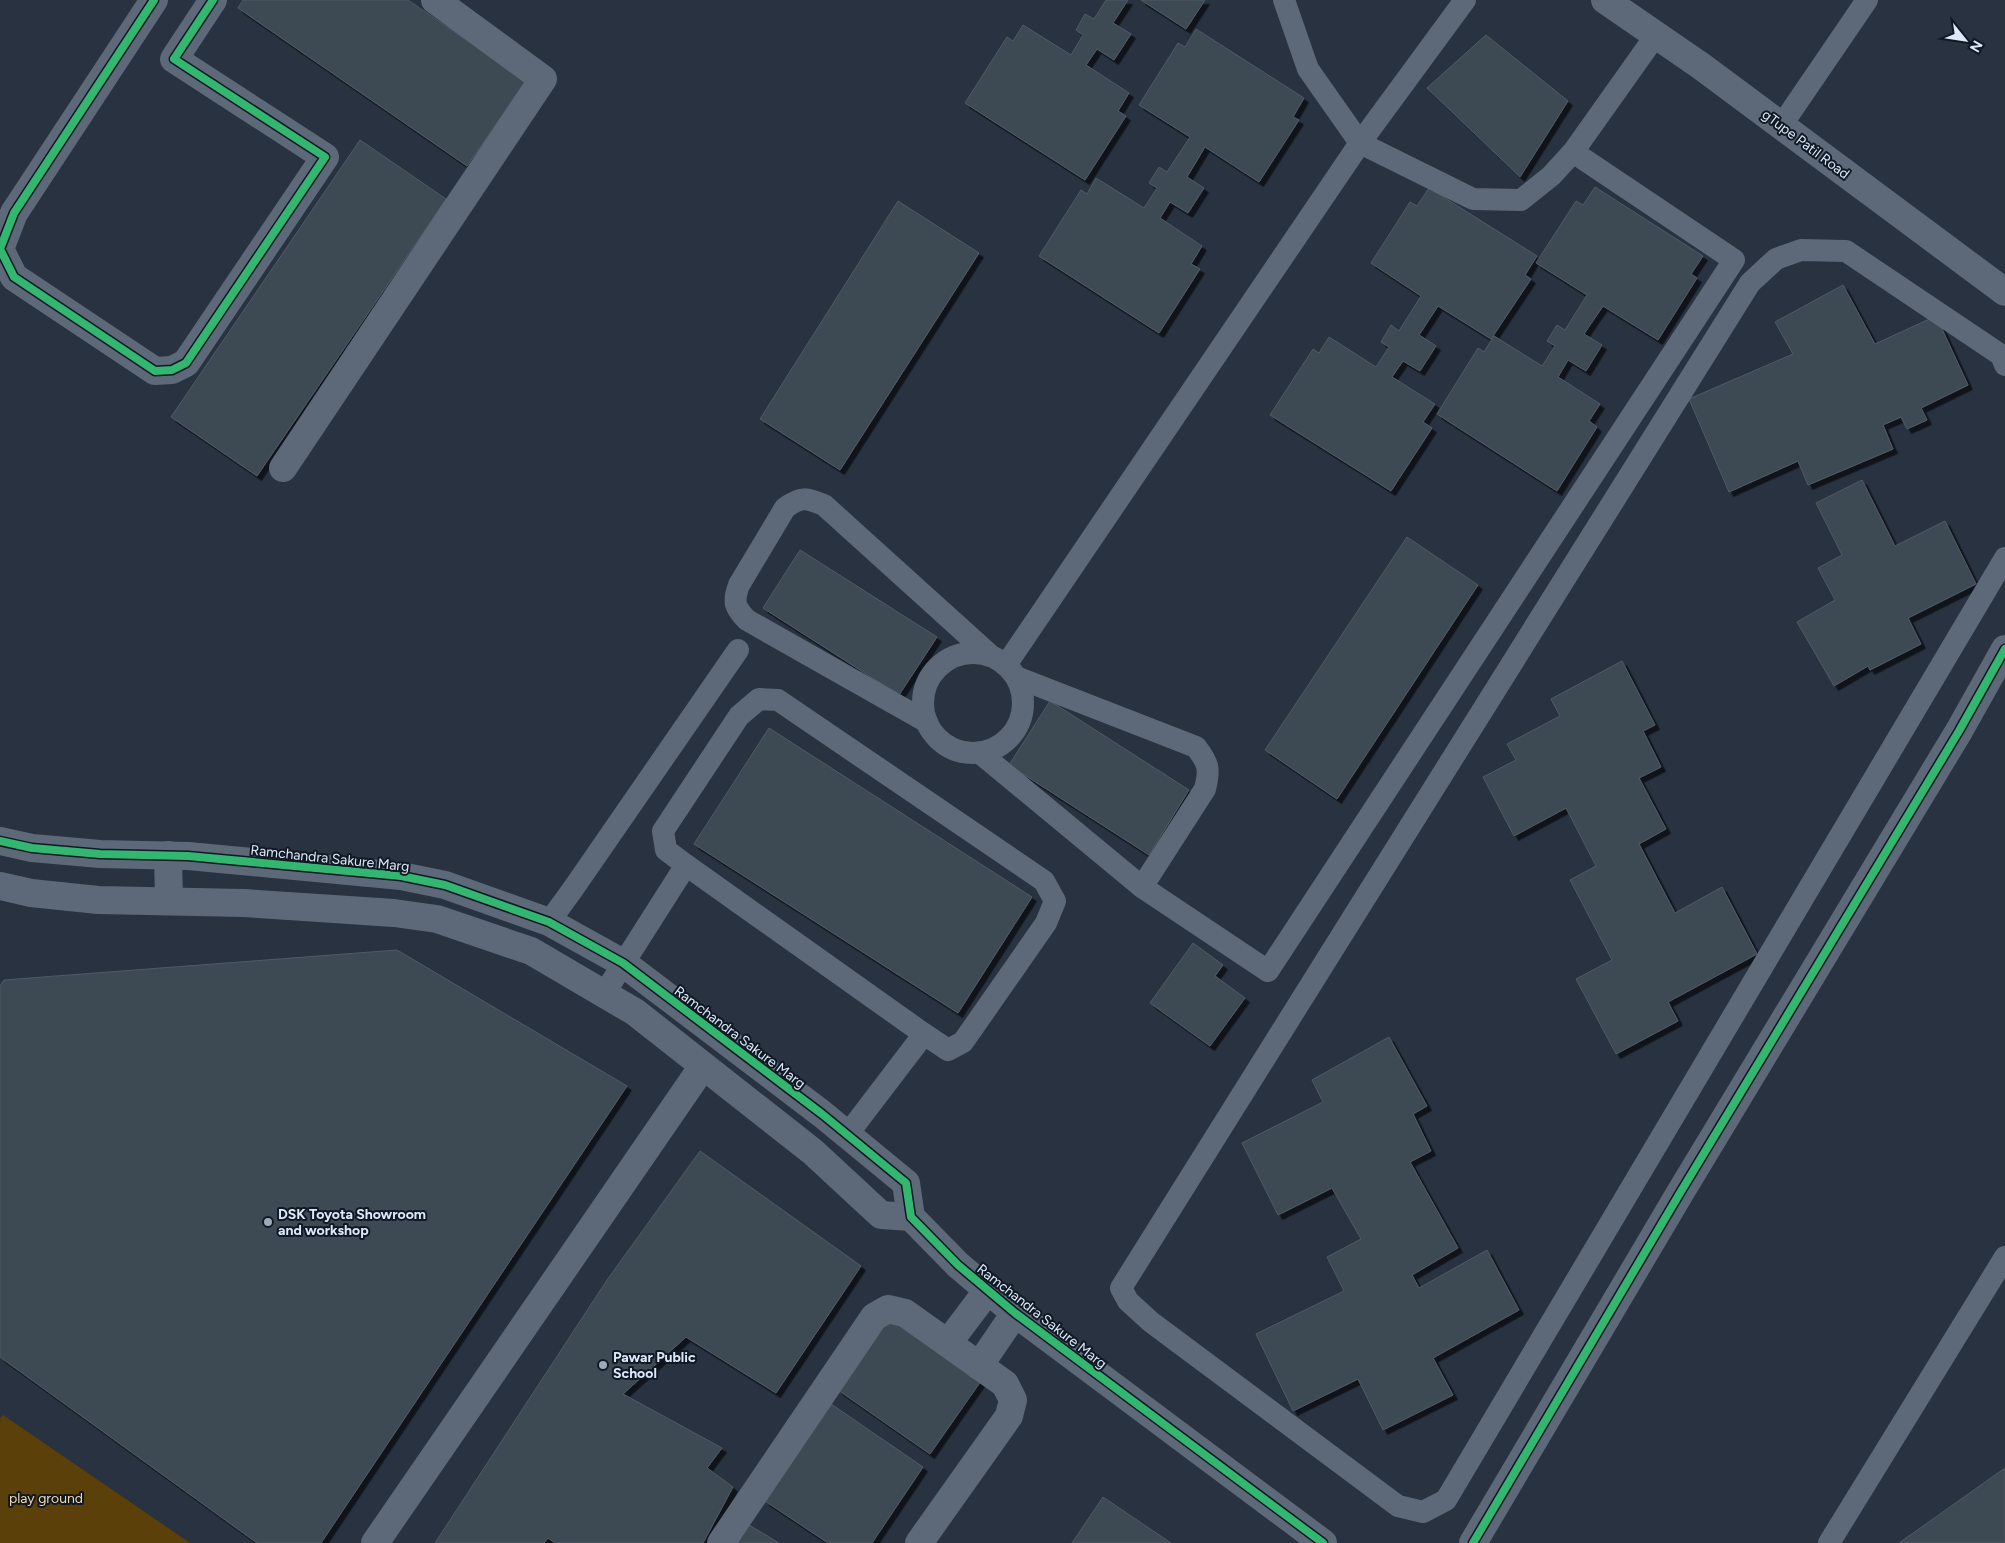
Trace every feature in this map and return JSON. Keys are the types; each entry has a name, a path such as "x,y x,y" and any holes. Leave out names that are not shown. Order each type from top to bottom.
{"street":[{"path":"154,0 14,213 0,248 14,277 155,371 172,370 186,363 325,157 174,59 214,0"},
{"path":"283,468 544,79 435,0"},
{"name":"gTupe Patil Road","path":"1605,0 1782,126 2005,292"},
{"path":"1473,1543 1675,1202 1959,731 2005,649"},
{"name":"Ramchandra Sakure Marg","path":"0,841 32,848 100,854 168,855 401,876 445,885 549,922 623,964 847,1135 906,1183 911,1217 958,1265 1015,1313 1294,1524 1323,1543"},
{"path":"168,855 169,901"},
{"path":"0,886 31,893 98,900 244,903 436,919 531,951 635,1012 813,1152 881,1215 911,1217"},
{"path":"375,1543 703,1066"},
{"path":"948,1343 988,1290"},
{"path":"721,1543 874,1317 888,1310 905,1313 1005,1384 1012,1400 1009,1416 919,1543"},
{"path":"979,1366 1015,1313"}],"lane":[{"path":"1284,0 1308,69 1360,144 1473,199 1521,200 1551,176 1573,152 1656,35"},
{"path":"1004,666 1360,144 1465,0"},
{"path":"1782,126 1867,0"},
{"path":"980,753 1142,887 1268,971 1734,260 1573,152"},
{"path":"2005,365 2001,355 1846,251 1801,250 1776,259 1750,284 1122,1288 1128,1300 1152,1322 1398,1506 1423,1512 1446,1500 2005,558"},
{"path":"927,722 747,620 738,610 734,598 739,585 785,508 796,500 808,499 824,505 1004,666 1022,692 1023,709 1018,725 1009,738 996,748 980,753 964,752 948,746 936,736 927,722 924,706 925,690 932,675 944,663 959,656 975,653 1004,666 1196,747 1204,758 1209,771 1205,789 1142,887"},
{"path":"549,922 574,889 738,650"},
{"path":"759,699 778,700 1044,881 1054,901 1046,923 964,1042 948,1050 686,864 666,850 663,830 739,716 759,699"},
{"path":"604,994 686,864"},
{"path":"847,1135 924,1034"},
{"path":"1829,1543 2005,1258"}],"green space":[{"name":"play ground","path":"3,1415 190,1543 0,1543 0,1419"}],"building":[{"path":"243,0 408,0 526,81 467,166 238,8"},
{"path":"1106,0 1128,0 1113,23 1131,34 1114,60 1097,49 1086,65 1129,93 1118,111 1126,116 1085,180 965,103 1007,37 1013,41 1023,25 1071,55 1083,35 1076,30 1085,14 1094,19"},
{"path":"1141,0 1205,0 1186,29"},
{"path":"1196,29 1304,98 1293,117 1299,120 1259,182 1205,147 1187,177 1204,188 1188,213 1170,202 1160,218 1202,246 1191,264 1200,269 1159,333 1039,256 1081,190 1087,194 1096,178 1144,208 1157,188 1149,183 1159,167 1167,172 1190,137 1139,105 1178,43 1185,47"},
{"path":"1486,35 1568,101 1520,177 1427,88"},
{"path":"360,140 446,199 257,476 171,417"},
{"path":"1595,187 1703,256 1691,274 1697,278 1658,340 1603,306 1584,334 1602,345 1586,371 1568,360 1558,377 1600,404 1589,421 1597,427 1557,491 1437,414 1478,348 1484,352 1494,336 1542,366 1555,346 1547,341 1557,325 1565,330 1587,295 1536,263 1576,201 1583,205"},
{"path":"1429,188 1537,256 1525,275 1531,279 1491,339 1438,306 1419,335 1436,346 1420,371 1403,361 1392,377 1435,404 1423,422 1432,428 1391,491 1270,415 1313,349 1319,353 1329,337 1376,367 1389,347 1381,342 1391,325 1399,331 1421,296 1371,263 1410,202 1417,206"},
{"path":"898,201 979,253 840,470 760,419"},
{"path":"1843,285 1875,344 1936,316 1968,385 1921,408 1927,420 1907,429 1901,417 1883,425 1893,449 1808,485 1798,461 1729,492 1689,399 1793,354 1775,322"},
{"path":"1862,480 1895,546 1945,521 1976,584 1908,618 1921,644 1870,670 1868,666 1834,686 1797,622 1835,600 1818,568 1842,555 1816,503"},
{"path":"1407,537 1478,585 1337,799 1265,750"},
{"path":"800,550 937,637 899,695 763,608"},
{"path":"1622,661 1655,725 1643,731 1661,767 1639,778 1666,829 1639,844 1675,913 1722,887 1757,954 1668,1002 1678,1021 1616,1054 1576,979 1612,960 1570,880 1596,866 1566,808 1514,836 1483,777 1516,760 1507,744 1560,716 1551,699"},
{"path":"1050,701 1189,790 1149,855 1009,765"},
{"path":"769,728 1032,897 958,1013 694,844"},
{"path":"1193,943 1223,965 1215,976 1245,998 1210,1046 1150,1003"},
{"name":"DSK Toyota Showroom and workshop","path":"397,950 627,1086 321,1543 257,1543 0,1357 0,986 4,980"},
{"path":"1389,1037 1427,1106 1413,1114 1431,1151 1410,1162 1458,1248 1412,1275 1419,1288 1487,1250 1519,1310 1433,1358 1453,1395 1383,1430 1358,1379 1293,1411 1256,1334 1344,1291 1327,1257 1361,1239 1332,1188 1278,1215 1242,1143 1323,1102 1312,1080"},
{"name":"Pawar Public School","path":"700,1151 861,1266 776,1393 686,1337 623,1394 722,1448 707,1468 733,1487 703,1543 555,1543 548,1538 544,1543 435,1543 607,1280"},
{"path":"889,1317 981,1381 930,1454 838,1390"},
{"path":"831,1404 923,1467 872,1543 828,1543 765,1501"},
{"path":"2005,1468 2005,1543 1899,1543"},
{"path":"1103,1497 1171,1543 1072,1543"},
{"path":"749,1525 779,1543 738,1543"}],"cycle path":[{"path":"154,0 14,213 0,249 14,277 155,371 172,370 186,363 325,157 174,59 213,0"},
{"path":"1473,1543 1680,1193 1959,731 2005,649"},
{"path":"0,841 32,848 100,854 188,856 401,876 445,885 549,922 623,963 822,1114 906,1183 911,1217 958,1265 1015,1313 1323,1543"}],"place":[{"name":"DSK Toyota Showroom and workshop","path":"268,1222"},
{"name":"Pawar Public School","path":"603,1365"}]}
